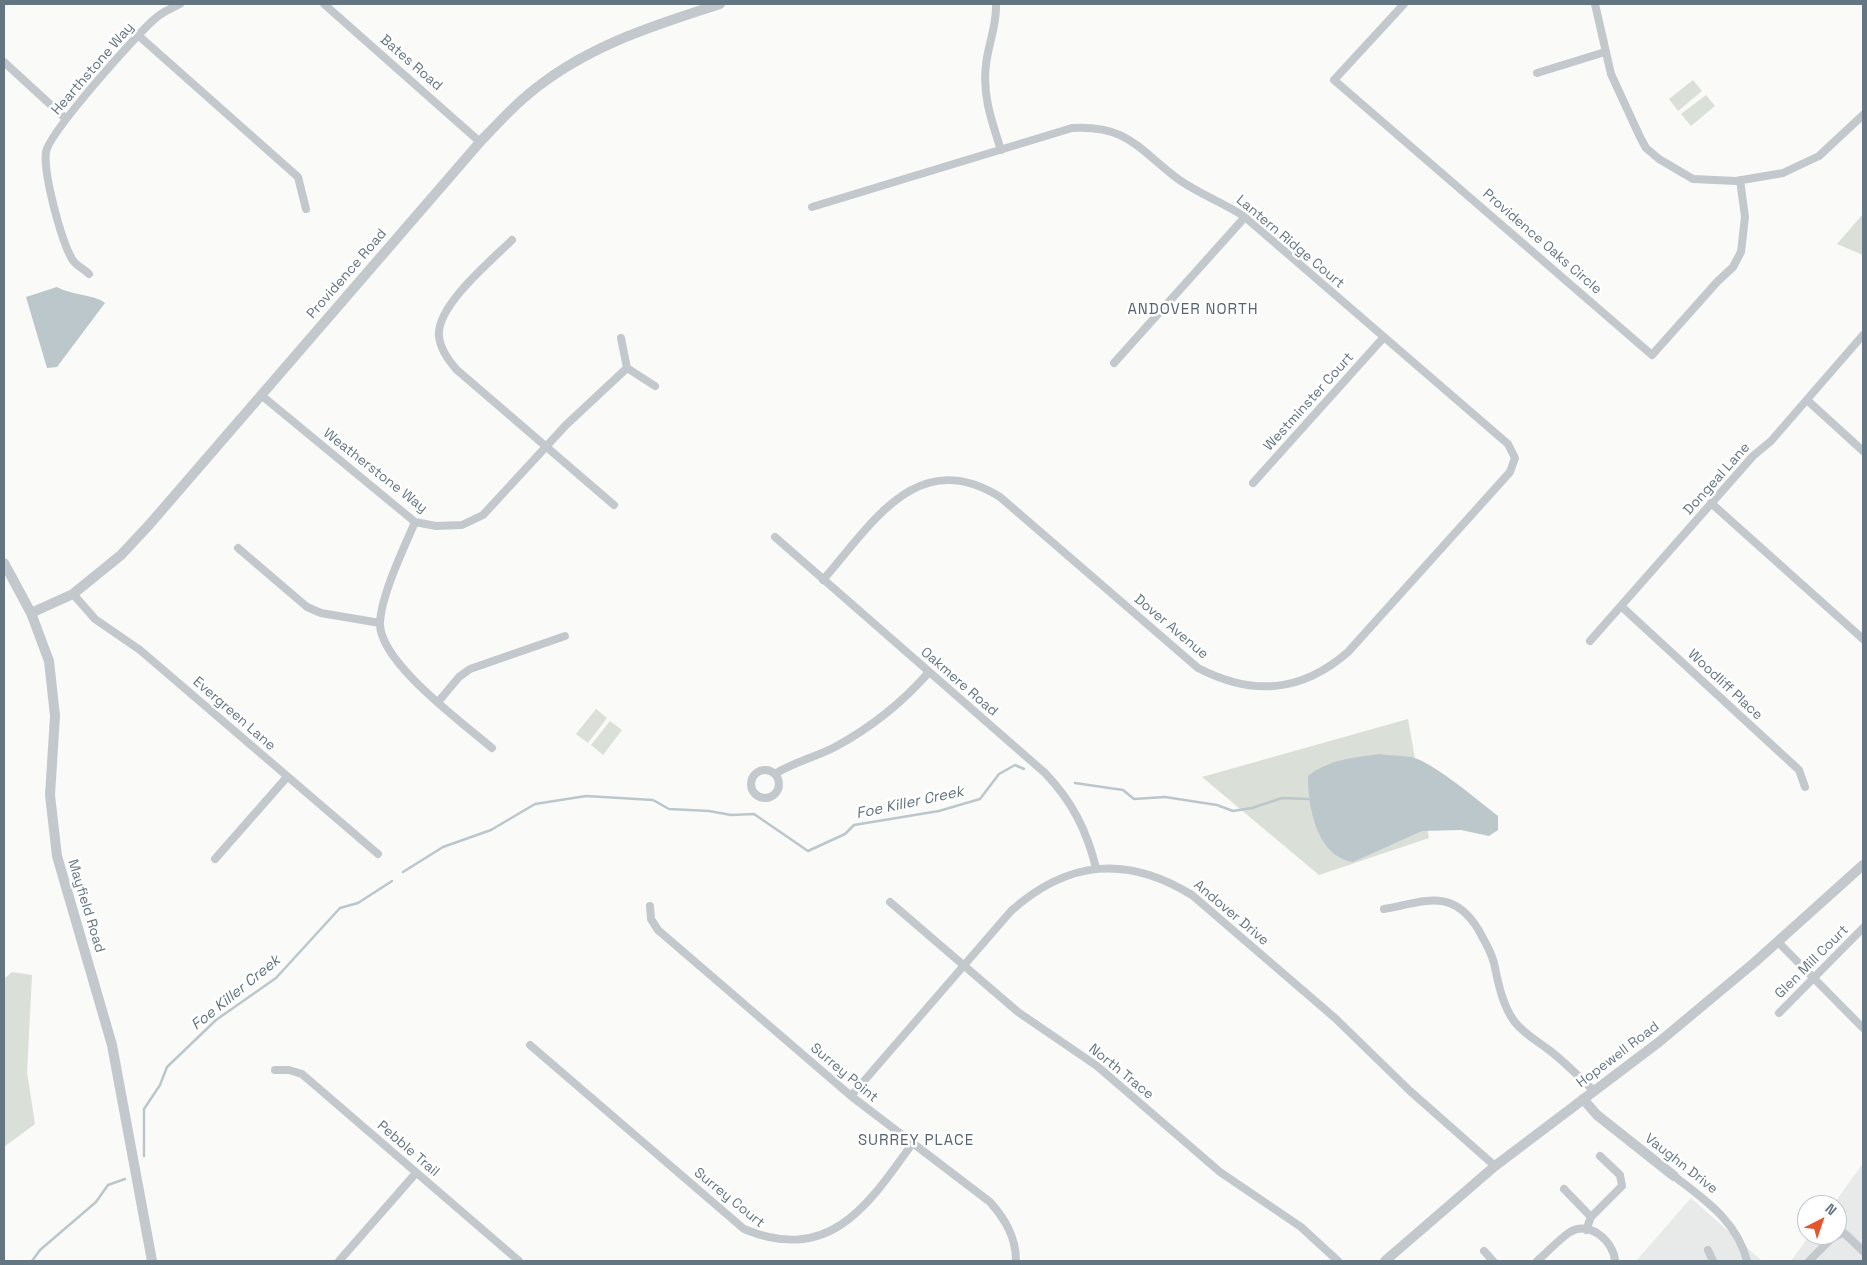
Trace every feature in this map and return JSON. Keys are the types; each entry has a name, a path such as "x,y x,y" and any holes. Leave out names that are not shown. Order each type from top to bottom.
{"street":[{"name":"Hearthstone Way","path":"89,274 72,260 61,229 49,183 46,151 65,118 156,17 180,4"},
{"name":"Bates Road","path":"324,4 480,142"},
{"name":"Providence Road","path":"31,613 73,594 121,555 480,142 530,94 579,59 626,36 720,4"},
{"path":"996,4 995,26 986,64 984,86 987,107 1001,150"},
{"name":"Providence Oaks Circle","path":"1404,4 1334,80 1652,355 1717,282 1734,267 1741,252 1746,217 1740,180"},
{"path":"1595,4 1605,52 1621,98 1646,148 1670,166 1693,179 1740,180 1771,176 1808,162 1829,148 1863,115"},
{"path":"139,36 298,177 306,209"},
{"path":"1537,72 1605,52"},
{"path":"4,62 65,118"},
{"name":"Lantern Ridge Court","path":"812,207 1072,128 1090,127 1110,130 1132,140 1179,179 1245,217 1508,444 1515,458"},
{"path":"1114,362 1245,217"},
{"path":"512,240 453,301 446,311 438,336 442,348 457,370 614,505"},
{"name":"Dongeal Lane","path":"1590,641 1711,502 1807,400 1863,335"},
{"name":"Westminster Court","path":"1253,483 1384,337"},
{"path":"620,338 627,368 655,386"},
{"name":"Weatherstone Way","path":"261,395 415,522 430,525 462,524 483,516 566,425 627,368"},
{"path":"1807,400 1863,451"},
{"name":"Dover Avenue","path":"823,580 888,506 902,493 933,480 967,481 984,487 1000,497 1198,668 1218,678 1240,684 1262,687 1285,685 1320,673 1348,652 1510,472 1515,458"},
{"path":"1711,502 1863,639"},
{"path":"415,522 390,582 380,623 388,650 403,669 438,702 492,748"},
{"name":"Oakmere Road","path":"774,537 1040,768 1057,785 1082,824 1096,868"},
{"path":"238,548 307,606 321,613 380,623"},
{"name":"Mayfield Road","path":"4,563 31,613 49,661 55,716 50,796 57,856 112,1045 152,1261"},
{"name":"Evergreen Lane","path":"73,594 95,619 140,650 378,854"},
{"name":"Woodliff Place","path":"1620,606 1799,770 1805,787"},
{"path":"438,702 459,677 470,669 565,636"},
{"path":"775,774 792,764 834,748 867,729 900,703 929,672"},
{"path":"215,859 287,777"},
{"name":"Hopewell Road","path":"1385,1261 1495,1166 1659,1042 1778,942 1863,865"},
{"name":"Andover Drive","path":"851,1096 1011,911 1030,894 1061,877 1096,868 1121,868 1146,872 1170,881 1192,895 1335,1018 1410,1091 1495,1166"},
{"path":"1384,909 1435,900 1449,901 1460,907 1470,916 1487,944 1500,991 1512,1019 1523,1032 1548,1049 1594,1091"},
{"name":"North Trace","path":"890,902 1018,1012 1097,1066 1220,1172 1301,1227 1338,1261"},
{"name":"Surrey Point","path":"650,906 651,919 658,930 851,1096 990,1202 1003,1217 1011,1233 1016,1261"},
{"name":"Glen Mill Court","path":"1779,1013 1863,928"},
{"path":"1778,942 1863,1028"},
{"name":"Surrey Court","path":"530,1045 744,1229 760,1239 775,1245 793,1248 811,1246"},
{"name":"Pebble Trail","path":"275,1070 289,1070 302,1074 519,1261"},
{"name":"Vaughn Drive","path":"1583,1099 1597,1115 1719,1211 1734,1229 1747,1261"},
{"path":"820,1244 843,1232 859,1217 912,1144"},
{"path":"1586,1230 1591,1217 1622,1186 1620,1175 1600,1156"},
{"path":"339,1261 416,1173"},
{"path":"1564,1189 1591,1217"},
{"path":"1537,1261 1571,1231 1586,1230 1605,1238 1615,1254 1615,1261"},
{"path":"1808,1261 1833,1237 1844,1233 1863,1251"},
{"path":"1708,1250 1713,1261"},
{"path":"1484,1251 1493,1261"}],"shaded area":[{"path":"1693,80 1702,91 1678,111 1669,99"},
{"path":"1706,95 1715,106 1691,126 1681,114"},
{"path":"1863,214 1863,255 1837,244"},
{"path":"57,287 69,292 96,298 105,303 57,367 47,368 26,297"},
{"path":"596,709 607,718 588,743 576,734"},
{"path":"1408,719 1429,838 1319,875 1202,777"},
{"path":"610,721 622,730 603,755 591,745"},
{"path":"1379,754 1411,757 1431,766 1498,816 1498,830 1489,836 1461,830 1422,831 1353,862 1340,858 1330,850 1317,828 1312,815 1308,776 1316,770 1333,763"},
{"path":"12,972 32,975 27,1072 35,1124 4,1147 4,979"},
{"path":"1863,1163 1863,1261 1791,1261 1803,1245 1847,1245 1847,1195 1840,1195"},
{"path":"1691,1198 1762,1261 1636,1261"}],"waterway":[{"name":"Foe Killer Creek","path":"403,872 443,847 491,830 535,804 586,796 653,800 669,809 709,811 731,815 754,814 808,851 845,834 854,825 939,811 980,799 999,774 1015,765 1024,769"},
{"name":"Foe Killer Creek","path":"1075,783 1123,790 1134,799 1165,797 1217,805 1233,811 1252,808 1282,798 1308,799"},
{"name":"Foe Killer Creek","path":"144,1156 144,1109 160,1085 167,1067 216,1020 276,978 340,908 358,903 392,881"},
{"name":"Foe Killer Creek","path":"32,1261 40,1250 96,1202 108,1185 125,1179"}],"district":[{"name":"ANDOVER NORTH","path":"1193,310"},
{"name":"SURREY PLACE","path":"916,1141"}]}
